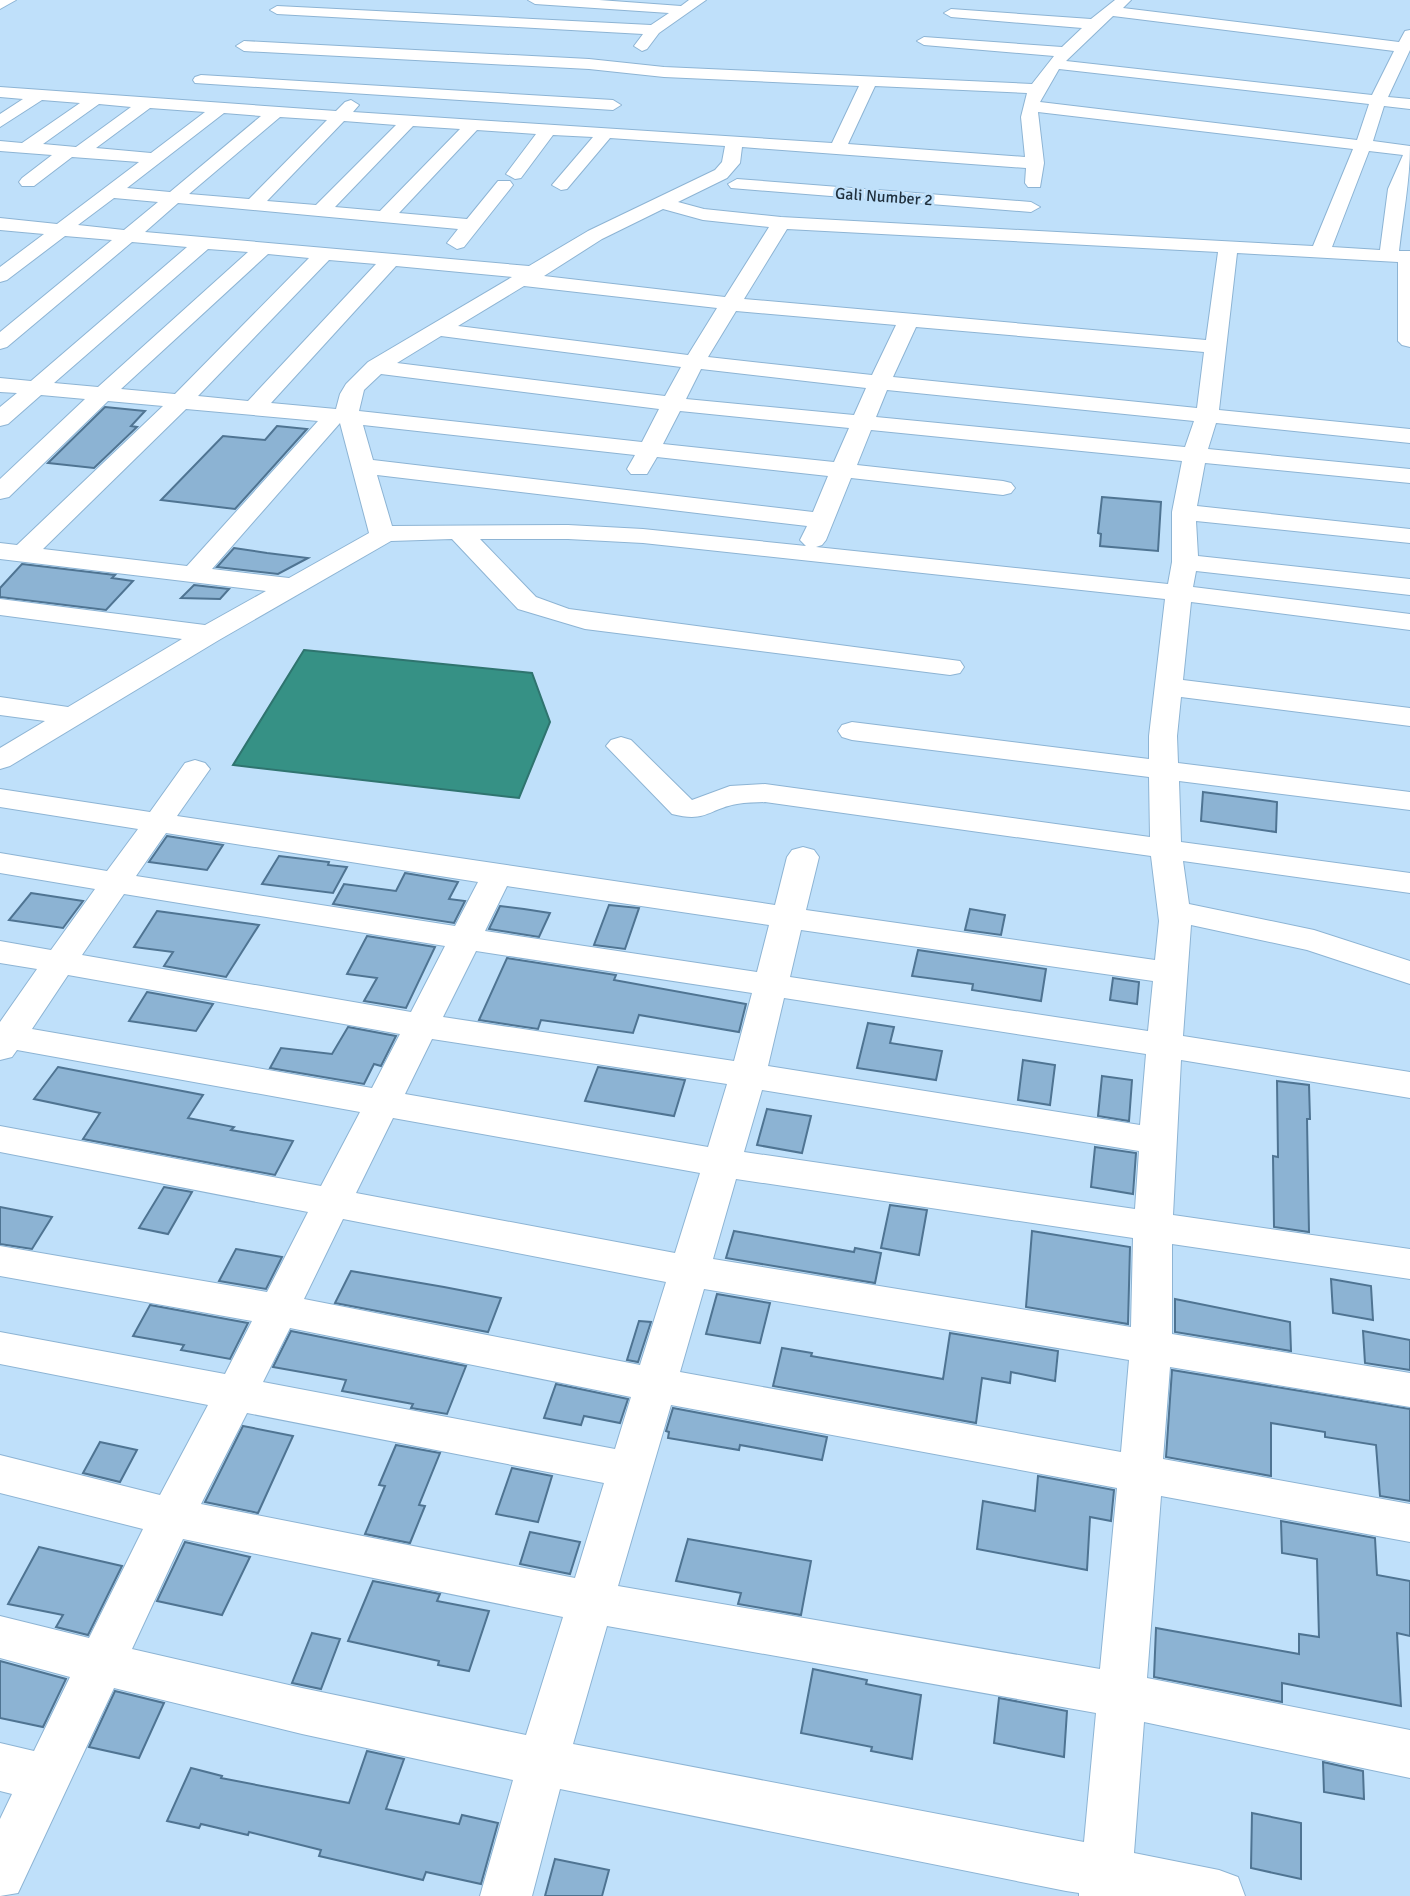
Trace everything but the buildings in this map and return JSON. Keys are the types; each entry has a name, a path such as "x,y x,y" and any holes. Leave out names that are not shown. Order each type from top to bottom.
{"street":[{"path":"0,5 9,0"},
{"path":"254,204 366,89 441,0"},
{"path":"535,0 684,10"},
{"path":"561,185 600,134 649,36 699,0"},
{"path":"1024,237 1031,207 1027,182 1035,163 1030,106 1036,89 1061,58 1114,4 1407,44 1378,100 1363,146 1320,252"},
{"path":"951,13 1093,24"},
{"path":"275,16 417,29 649,36"},
{"path":"924,41 1061,58 1177,84 1410,104"},
{"path":"244,46 396,55 622,86"},
{"path":"201,80 366,89 622,86 664,72 1036,89"},
{"path":"838,147 870,80"},
{"path":"0,92 547,131 737,140 1035,163"},
{"path":"0,122 39,95"},
{"path":"9,149 96,99"},
{"path":"28,182 148,102"},
{"path":"1030,106 1151,115 1410,151"},
{"path":"0,275 222,107"},
{"path":"0,343 177,197 275,111"},
{"path":"321,211 410,121"},
{"path":"385,217 472,126"},
{"path":"442,263 547,131"},
{"path":"390,534 349,417 349,396 359,381 447,331 595,235 671,205 728,169 737,140"},
{"path":"9,149 216,164"},
{"path":"1409,341 1402,256 1391,188 1410,158"},
{"path":"771,161 841,167"},
{"name":"Gali Number 2","path":"737,184 1031,207"},
{"path":"1347,184 1391,188"},
{"path":"113,192 471,225"},
{"path":"671,205 703,214 781,223 1402,256"},
{"path":"606,534 694,362 781,223"},
{"path":"0,224 442,263 530,278 564,287 731,304 1216,347"},
{"path":"0,419 203,243"},
{"path":"0,492 264,248"},
{"path":"1106,1884 1151,1348 1153,1228 1173,936 1166,848 1163,736 1185,562 1184,512 1195,453 1207,415 1228,248"},
{"path":"12,552 181,401 325,253"},
{"path":"253,410 392,259"},
{"path":"807,553 865,422 878,381 908,321"},
{"path":"447,331 694,362 1410,436"},
{"path":"383,368 672,404 1410,476"},
{"path":"0,385 388,421 1003,488"},
{"path":"194,574 349,417"},
{"path":"367,466 822,520"},
{"path":"1184,512 1410,536"},
{"path":"451,531 527,603 560,615 586,621 950,667"},
{"path":"0,760 291,586 390,534 451,531 606,534 1179,593 1410,622"},
{"path":"12,552 291,586"},
{"path":"1185,562 1410,587"},
{"path":"0,607 209,634"},
{"path":"1170,687 1410,717"},
{"path":"0,706 74,716"},
{"path":"852,731 1410,801"},
{"path":"621,746 677,804 694,810 730,794 765,793 1410,883"},
{"path":"195,769 156,822 61,965 3,1040 722,1163 1410,1264"},
{"path":"0,798 788,917 1314,942 1410,973"},
{"path":"506,1896 542,1764 748,1075 803,857"},
{"path":"0,863 464,940 1164,1044 1410,1085"},
{"path":"0,1875 171,1517 236,1394 497,875"},
{"path":"0,952 61,965 421,1026 1159,1141"},
{"path":"0,1139 690,1271 1410,1390"},
{"path":"0,1262 278,1310 655,1385 1410,1523"},
{"path":"0,1348 630,1470"},
{"path":"0,1474 171,1517 592,1602 1121,1695 1410,1754"},
{"path":"0,1637 101,1664 542,1764 1106,1884 1219,1896"},
{"path":"0,1767 46,1777"}],"shaded area":[{"path":"304,650 532,673 550,722 519,798 233,765"}]}
